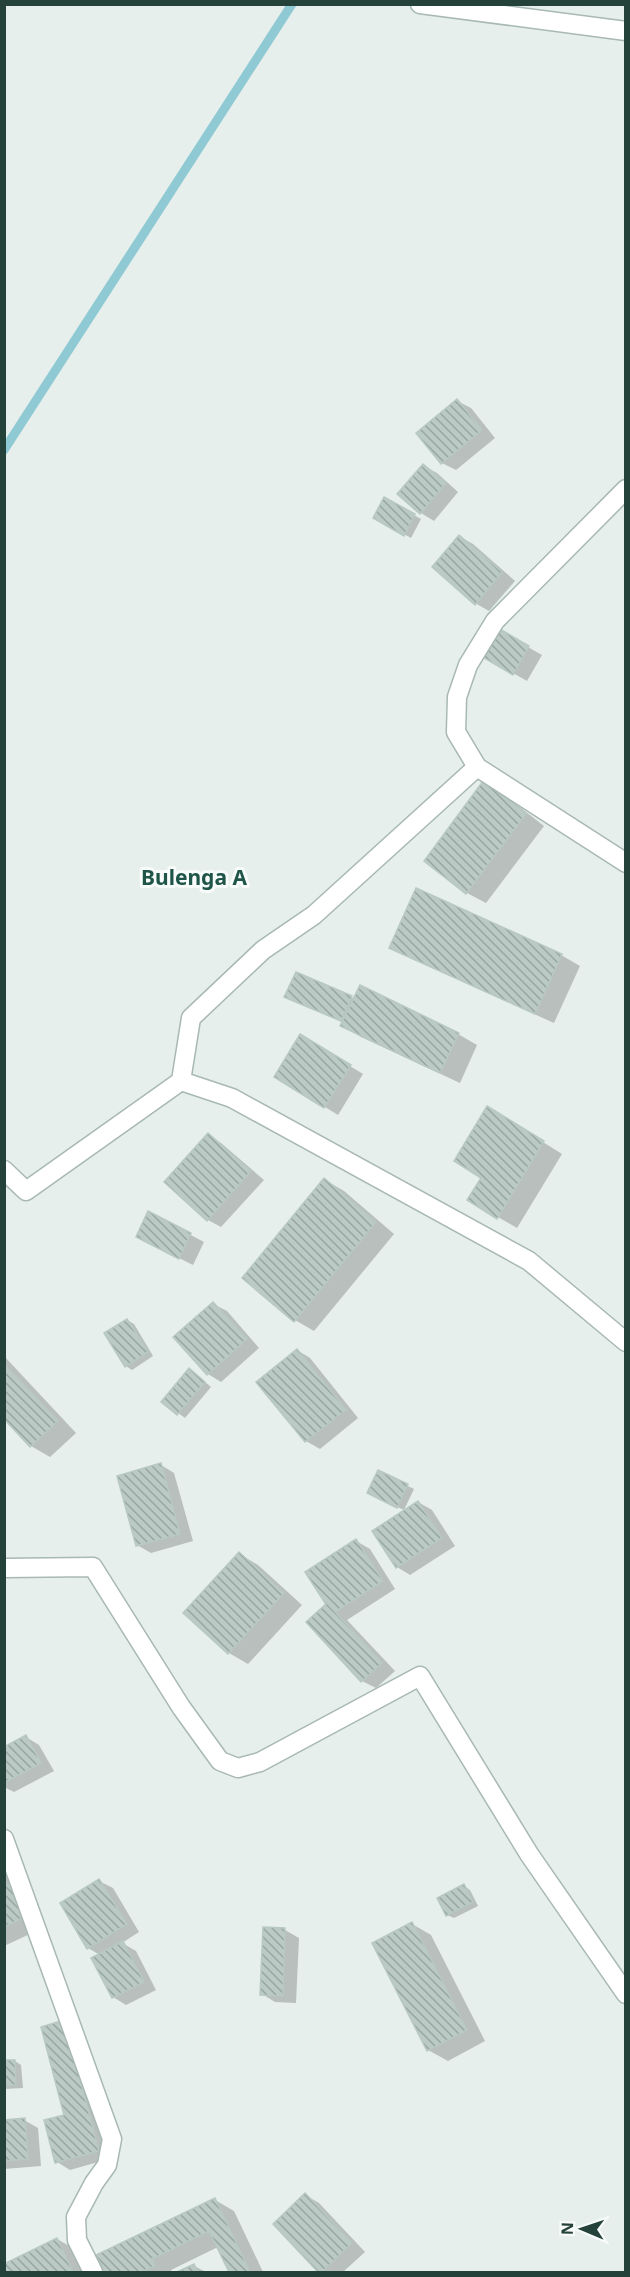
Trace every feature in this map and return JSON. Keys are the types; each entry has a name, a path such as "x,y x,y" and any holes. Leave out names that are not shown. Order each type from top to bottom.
{"street":[{"path":"420,4 626,31"},
{"path":"626,489 495,621 468,664 458,698 456,732 477,767 626,862"},
{"path":"4,1170 26,1191 181,1081 191,1018 263,950 314,915 477,767"},
{"path":"181,1081 232,1098 528,1261 626,1342"},
{"path":"4,1568 93,1567 181,1707 220,1761 238,1768 260,1762 420,1676 529,1854 626,1994"},
{"path":"4,1839 112,2139 107,2165 94,2182 76,2217 77,2240 93,2272"}],"building":[{"path":"457,399 482,430 441,464 416,433"},
{"path":"423,464 446,483 420,514 397,494"},
{"path":"384,497 415,514 404,536 373,518"},
{"path":"459,535 502,572 475,605 432,567"},
{"path":"498,628 529,646 513,675 481,656"},
{"path":"483,781 526,814 466,894 424,861"},
{"path":"416,888 562,954 535,1014 389,948"},
{"path":"296,972 352,996 341,1021 284,997"},
{"path":"360,985 459,1033 440,1073 340,1026"},
{"path":"300,1034 351,1065 324,1108 274,1077"},
{"path":"487,1106 544,1141 497,1219 467,1200 481,1178 454,1161"},
{"path":"208,1133 251,1171 207,1221 164,1182"},
{"path":"324,1178 376,1222 294,1322 242,1278"},
{"path":"148,1211 191,1233 179,1259 136,1237"},
{"path":"213,1302 247,1339 207,1375 173,1337"},
{"path":"127,1319 148,1352 125,1367 104,1333"},
{"path":"297,1349 346,1410 305,1442 256,1382"},
{"path":"4,1364 58,1421 30,1447 4,1419"},
{"path":"189,1368 205,1382 177,1415 161,1402"},
{"path":"161,1463 180,1534 136,1546 117,1476"},
{"path":"378,1470 408,1484 397,1508 367,1493"},
{"path":"418,1501 442,1538 396,1568 372,1531"},
{"path":"356,1539 383,1581 332,1614 305,1572"},
{"path":"239,1552 284,1593 228,1654 183,1613"},
{"path":"327,1603 382,1663 361,1682 306,1622"},
{"path":"26,1735 41,1763 4,1783 4,1747"},
{"path":"99,1879 127,1924 87,1949 60,1903"},
{"path":"12,1882 27,1916 4,1927 4,1886"},
{"path":"464,1884 473,1902 446,1916 437,1898"},
{"path":"412,1922 467,2030 427,2051 372,1943"},
{"path":"263,1927 285,1928 283,1996 260,1995"},
{"path":"123,1941 144,1982 112,1998 91,1958"},
{"path":"64,2020 99,2151 55,2163 44,2120 64,2115 41,2027"},
{"path":"4,2060 15,2060 16,2085 4,2086"},
{"path":"25,2118 28,2159 4,2161 4,2120"},
{"path":"305,2193 352,2243 322,2272 318,2272 273,2224"},
{"path":"215,2198 250,2272 229,2272 209,2231 152,2259 155,2266 141,2272 105,2272 96,2255"},
{"path":"57,2238 73,2272 4,2272 4,2264"},
{"path":"194,2264 198,2272 177,2272"}],"waterway":[{"path":"4,450 292,4"}],"district":[{"name":"Bulenga A","path":"194,878"}]}
